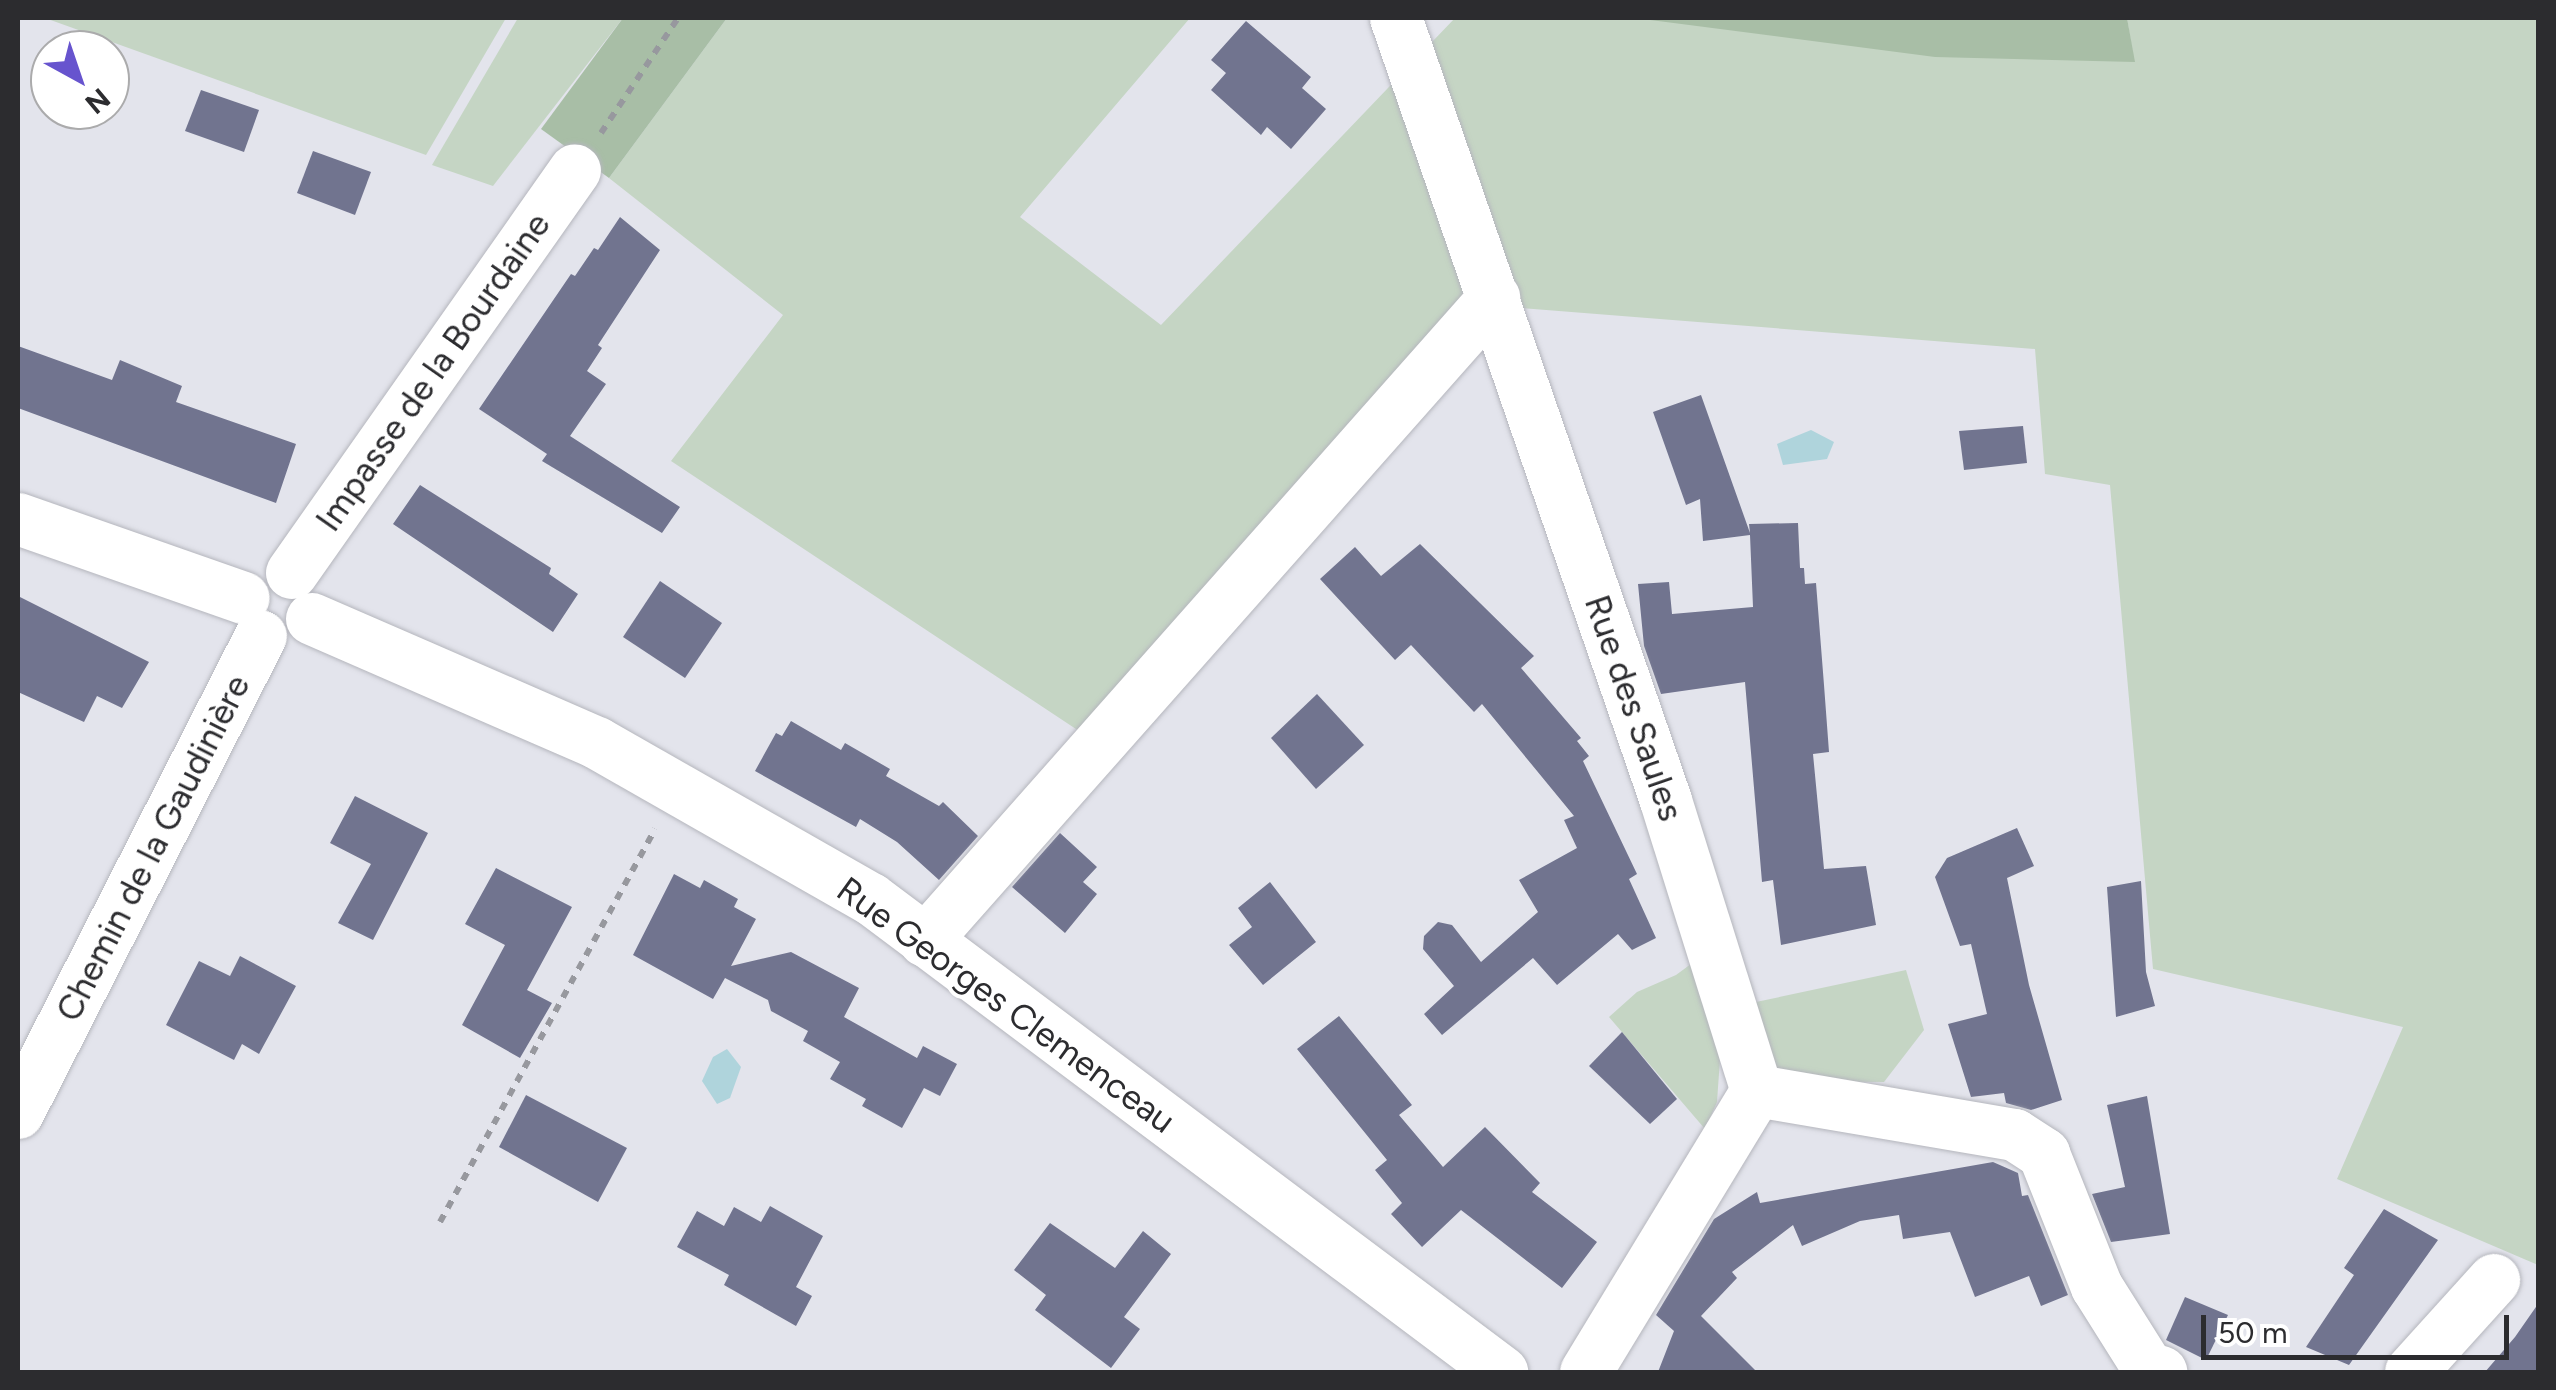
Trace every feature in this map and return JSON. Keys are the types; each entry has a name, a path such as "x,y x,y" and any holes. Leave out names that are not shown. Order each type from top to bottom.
{"street":[{"name":"Rue des Saules","path":"1396,18 1666,800 1757,1091"},
{"name":"Impasse de la Bourdaine","path":"302,596 575,171"},
{"path":"925,940 1494,298"},
{"path":"18,518 252,617 258,577 268,572 302,596"},
{"name":"Rue Georges Clemenceau","path":"302,596 598,743 871,898 1502,1372"},
{"name":"Chemin de la Gaudinière","path":"18,1114 252,617"},
{"path":"1586,1372 1757,1091 2015,1134 2044,1154 2097,1287 2148,1368 2162,1372"},
{"path":"2412,1372 2494,1280"}],"path":[{"path":"575,171 678,18"},
{"path":"440,1222 677,788"}],"green space":[{"path":"45,18 506,18 426,155 130,49 130,30 78,30"},
{"path":"518,18 623,18 493,186 432,165"},
{"path":"623,18 727,18 609,178 541,129"},
{"path":"727,18 1190,18 1020,217 1161,325 1455,18 1635,18 2134,61 2127,18 2538,18 2538,1265 2337,1179 2403,1027 2153,969 2110,485 2045,474 2035,349 1472,304 1082,733 671,461 783,315 609,178"},
{"path":"1635,18 2127,18 2135,62 1935,57"},
{"path":"1695,961 1720,1059 1717,1102 1705,1129 1609,1017 1637,992 1676,975"},
{"path":"1906,970 1924,1030 1884,1082 1767,1081 1756,1002"}],"water":[{"path":"1811,430 1834,442 1827,459 1783,465 1777,444"},
{"path":"727,1049 741,1067 730,1098 717,1104 702,1081 713,1057"}],"building":[{"path":"1246,21 1311,77 1302,88 1326,109 1291,149 1267,127 1261,135 1211,90 1226,73 1211,60"},
{"path":"201,90 259,110 244,152 185,131"},
{"path":"313,151 371,172 355,215 297,193"},
{"path":"620,217 660,250 598,345 602,348 587,371 606,384 570,436 680,507 662,533 542,461 547,454 479,409 571,274 575,276 594,248 598,250"},
{"path":"18,346 112,380 120,360 182,386 176,402 296,444 276,503 18,408"},
{"path":"1701,395 1750,533 1749,524 1798,523 1800,568 1804,568 1805,584 1816,583 1824,685 1829,752 1813,754 1824,869 1866,866 1876,925 1781,945 1773,880 1762,882 1745,682 1661,694 1644,646 1638,584 1669,582 1672,614 1753,607 1750,535 1703,541 1700,499 1686,505 1653,412"},
{"path":"2023,426 2027,463 1964,470 1959,431"},
{"path":"420,485 551,568 549,574 578,594 553,632 393,524"},
{"path":"1420,544 1534,656 1521,668 1581,738 1577,741 1589,756 1583,761 1637,874 1629,879 1656,938 1632,950 1618,934 1557,985 1533,958 1442,1035 1424,1014 1454,986 1423,949 1424,936 1438,922 1452,925 1481,962 1538,912 1519,880 1577,848 1564,820 1574,816 1482,704 1474,712 1411,645 1395,660 1320,579 1355,547 1381,576"},
{"path":"660,581 722,623 685,678 623,637"},
{"path":"18,596 149,662 122,708 97,696 84,722 18,692"},
{"path":"1317,694 1364,745 1316,789 1271,738"},
{"path":"791,721 841,750 845,743 890,769 886,776 939,806 943,802 978,836 939,880 897,842 860,819 856,827 755,771 776,733 782,736"},
{"path":"355,796 428,833 373,940 338,923 371,864 330,843"},
{"path":"2017,828 2034,866 2007,878 2029,985 2062,1100 2031,1110 2006,1103 2004,1093 1971,1097 1948,1024 1987,1014 1971,944 1960,946 1935,877 1947,858"},
{"path":"1060,833 1097,867 1083,882 1097,894 1065,933 1012,887"},
{"path":"496,868 572,907 527,990 552,1003 520,1058 462,1025 505,945 465,924"},
{"path":"674,874 700,888 704,880 738,899 734,907 756,919 731,966 791,952 859,988 844,1017 917,1058 923,1046 957,1064 940,1096 924,1088 902,1128 862,1106 866,1099 830,1079 840,1062 803,1041 808,1031 771,1011 768,1000 725,978 713,999 633,955"},
{"path":"2141,881 2146,972 2155,1006 2116,1017 2107,887"},
{"path":"1270,882 1316,942 1263,985 1229,945 1252,927 1238,908"},
{"path":"240,956 296,986 259,1054 242,1044 234,1060 166,1025 199,961 230,976"},
{"path":"1339,1016 1412,1105 1399,1115 1443,1167 1485,1127 1540,1183 1532,1192 1597,1242 1562,1288 1461,1210 1422,1247 1391,1214 1402,1203 1375,1170 1387,1160 1297,1049"},
{"path":"1622,1032 1677,1099 1650,1124 1589,1066"},
{"path":"526,1095 627,1148 598,1202 499,1147"},
{"path":"2147,1096 2170,1234 2111,1242 2092,1194 2125,1187 2107,1105"},
{"path":"1993,1162 2018,1173 2022,1196 2028,1195 2068,1295 2041,1306 2029,1276 1975,1297 1950,1232 1903,1239 1899,1215 1860,1221 1802,1246 1793,1225 1732,1272 1737,1278 1701,1316 1757,1372 1658,1372 1674,1331 1656,1315 1714,1219 1757,1192 1760,1203"},
{"path":"770,1206 823,1236 796,1287 812,1296 796,1326 724,1285 729,1275 677,1247 697,1211 724,1226 734,1207 761,1222"},
{"path":"2384,1209 2438,1240 2349,1365 2306,1347 2354,1275 2344,1268"},
{"path":"1050,1223 1115,1268 1143,1231 1171,1254 1124,1317 1140,1329 1111,1368 1035,1310 1046,1295 1014,1270"},
{"path":"2185,1297 2228,1315 2206,1360 2166,1340"},
{"path":"2538,1304 2538,1372 2485,1372 2515,1337"}]}
